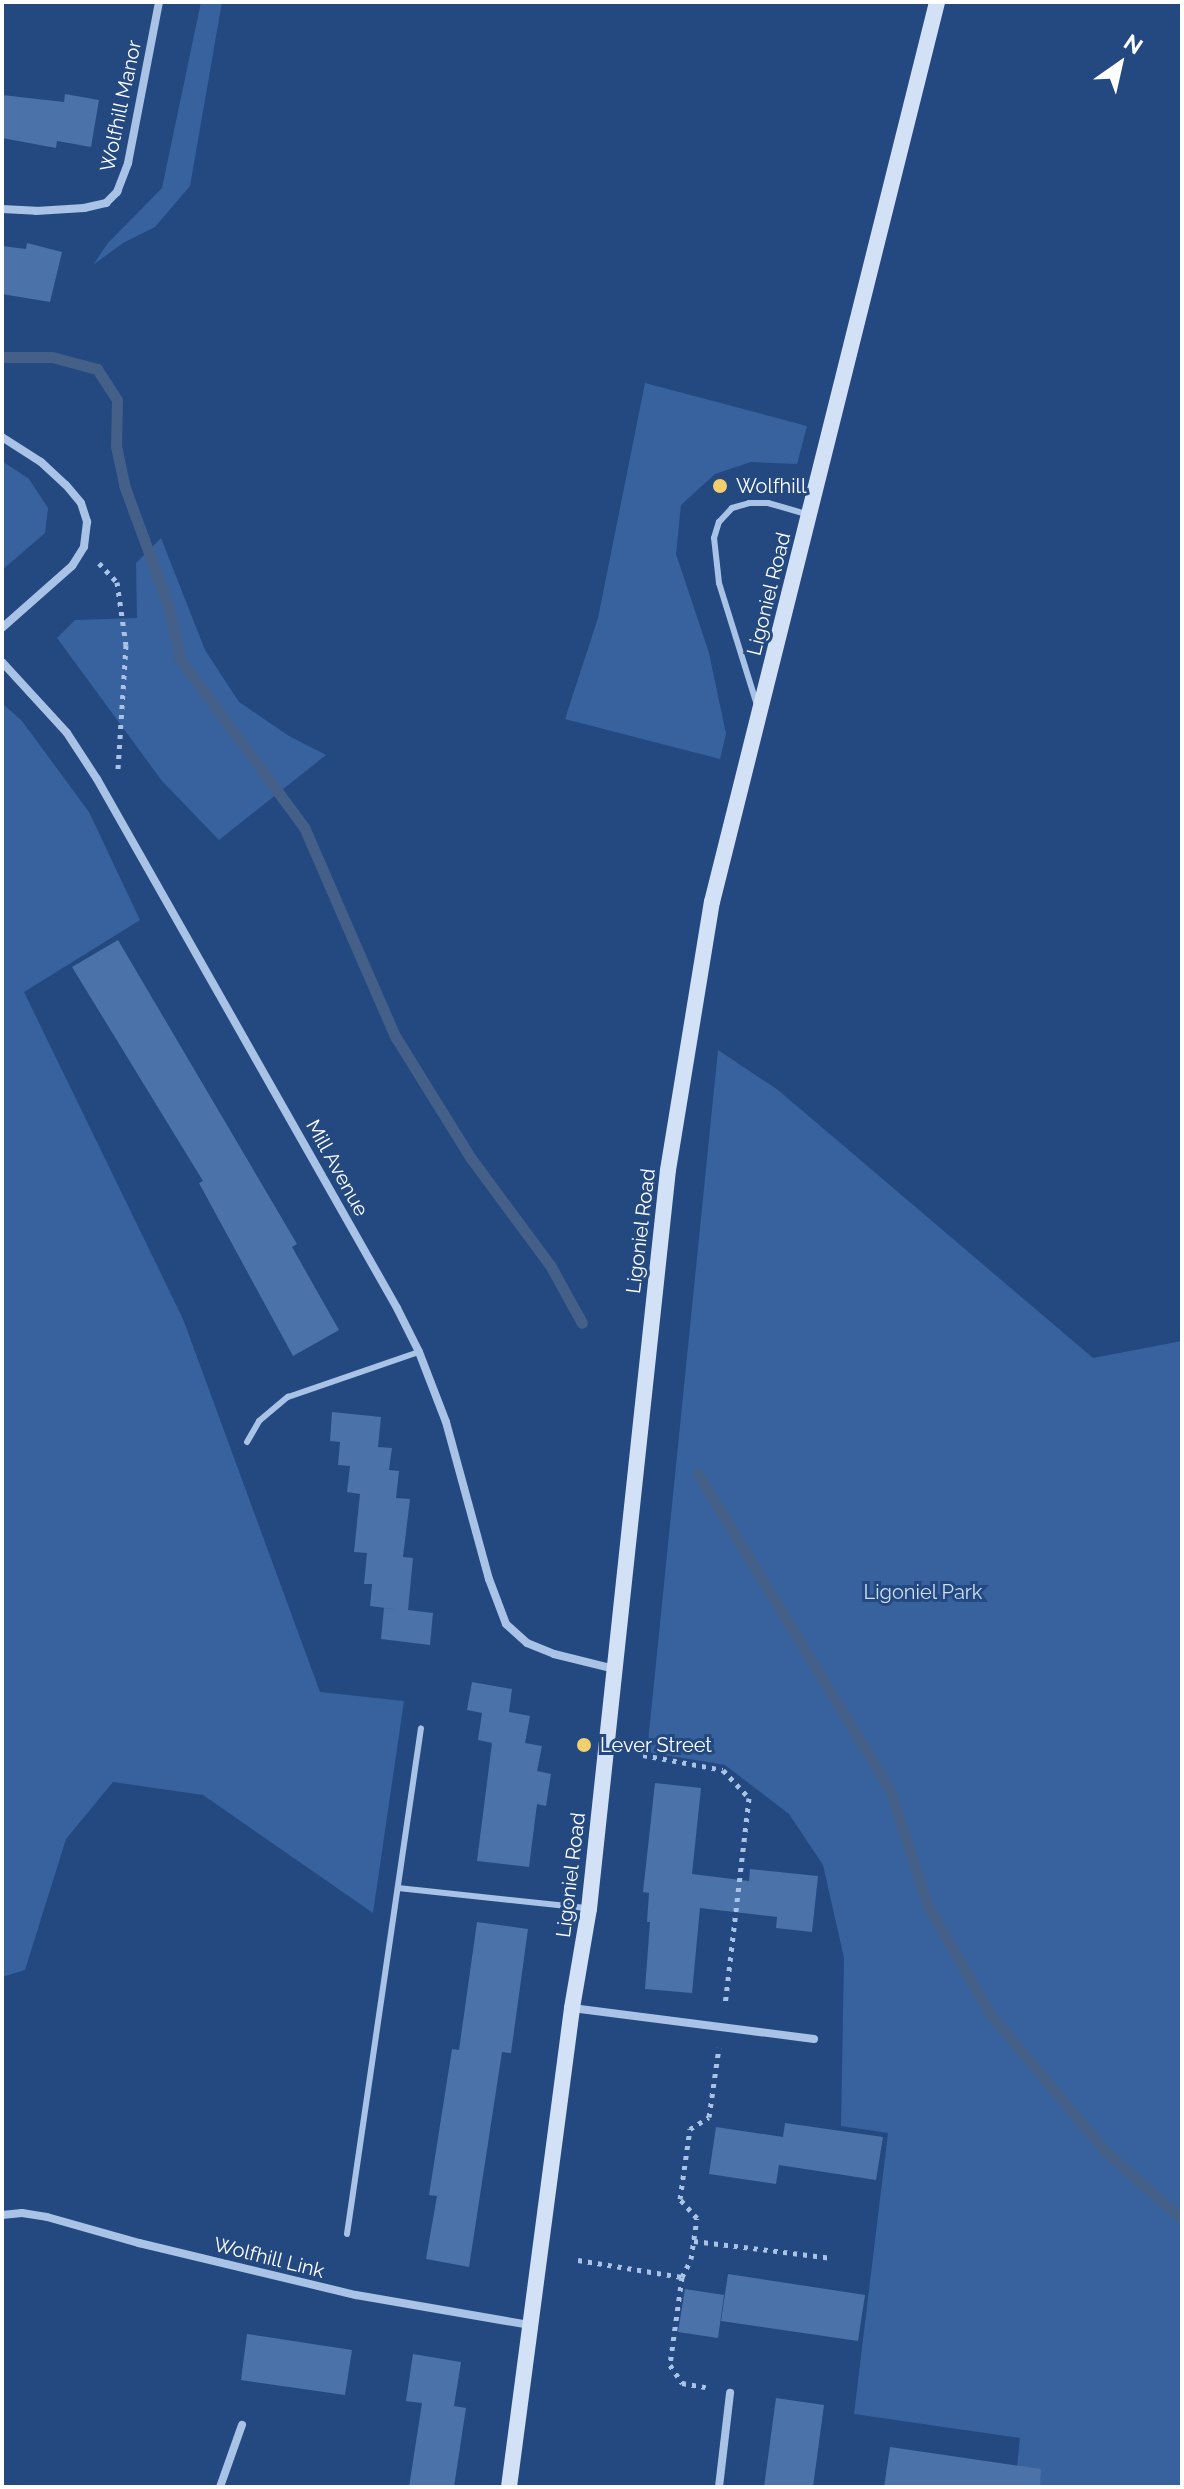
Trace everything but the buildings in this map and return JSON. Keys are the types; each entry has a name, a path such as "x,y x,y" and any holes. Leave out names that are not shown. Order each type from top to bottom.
{"street":[{"name":"Wolfhill Manor","path":"2,209 36,211 84,208 106,203 117,192 128,163 159,2"},
{"name":"Ligoniel Road","path":"509,2487 572,2008 589,1909 668,1170 712,902 937,2"},
{"path":"2,437 41,462 81,503 87,522 84,547 72,566 2,628"},
{"name":"Mill Avenue","path":"2,662 27,685 67,733 109,799 419,1352 446,1422 489,1579 506,1624 527,1643 554,1654 616,1669"},
{"path":"572,2008 814,2039"},
{"name":"Wolfhill Link","path":"2,2215 22,2213 47,2217 341,2292 531,2325"},
{"path":"719,2487 730,2393"},
{"path":"220,2487 242,2425"}],"lane":[{"path":"759,712 719,583 714,538 719,522 732,508 749,503 768,503 810,515"},
{"path":"247,1442 259,1421 288,1397 419,1352"},
{"path":"347,2234 421,1728"},
{"path":"398,1888 589,1909"}],"path":[{"path":"84,547 117,582 126,645 120,761 109,799"},
{"path":"643,1755 723,1770 749,1798 733,1940"},
{"path":"714,2081 709,2117 690,2129 680,2199 697,2218 694,2241 682,2277 670,2365 682,2383 730,2393"},
{"path":"694,2241 832,2258"},
{"path":"578,2260 682,2277"}],"green space":[{"path":"201,2 222,2 190,186 155,227 123,243 93,265 108,243 162,188"},
{"path":"645,383 807,426 797,464 751,462 715,474 681,505 676,554 709,653 726,734 720,759 565,719 598,618"},
{"path":"2,461 29,479 48,508 45,533 2,570"},
{"path":"161,538 205,650 239,702 289,736 326,755 219,840 162,781 57,638 75,620 137,618 136,563"},
{"path":"2,703 22,721 89,812 140,920 24,992 183,1319 320,1692 404,1701 373,1913 203,1795 113,1782 66,1839 25,1970 2,1977"},
{"name":"Ligoniel Park","path":"718,1050 778,1090 1093,1358 1182,1341 1182,2487 1015,2487 1020,2438 854,2414 888,2133 841,2126 844,1958 823,1865 789,1814 725,1765 647,1752"}],"waterway":[{"path":"2,357 52,357 97,369 117,400 116,446 124,485 169,607 180,659 304,827 395,1036 470,1157 550,1265 582,1323"},
{"path":"698,1474 890,1790 928,1906 991,2015 1106,2152 1182,2219"}],"place":[{"name":"Wolfhill","path":"720,486"},
{"name":"Lever Street","path":"584,1745"}]}
